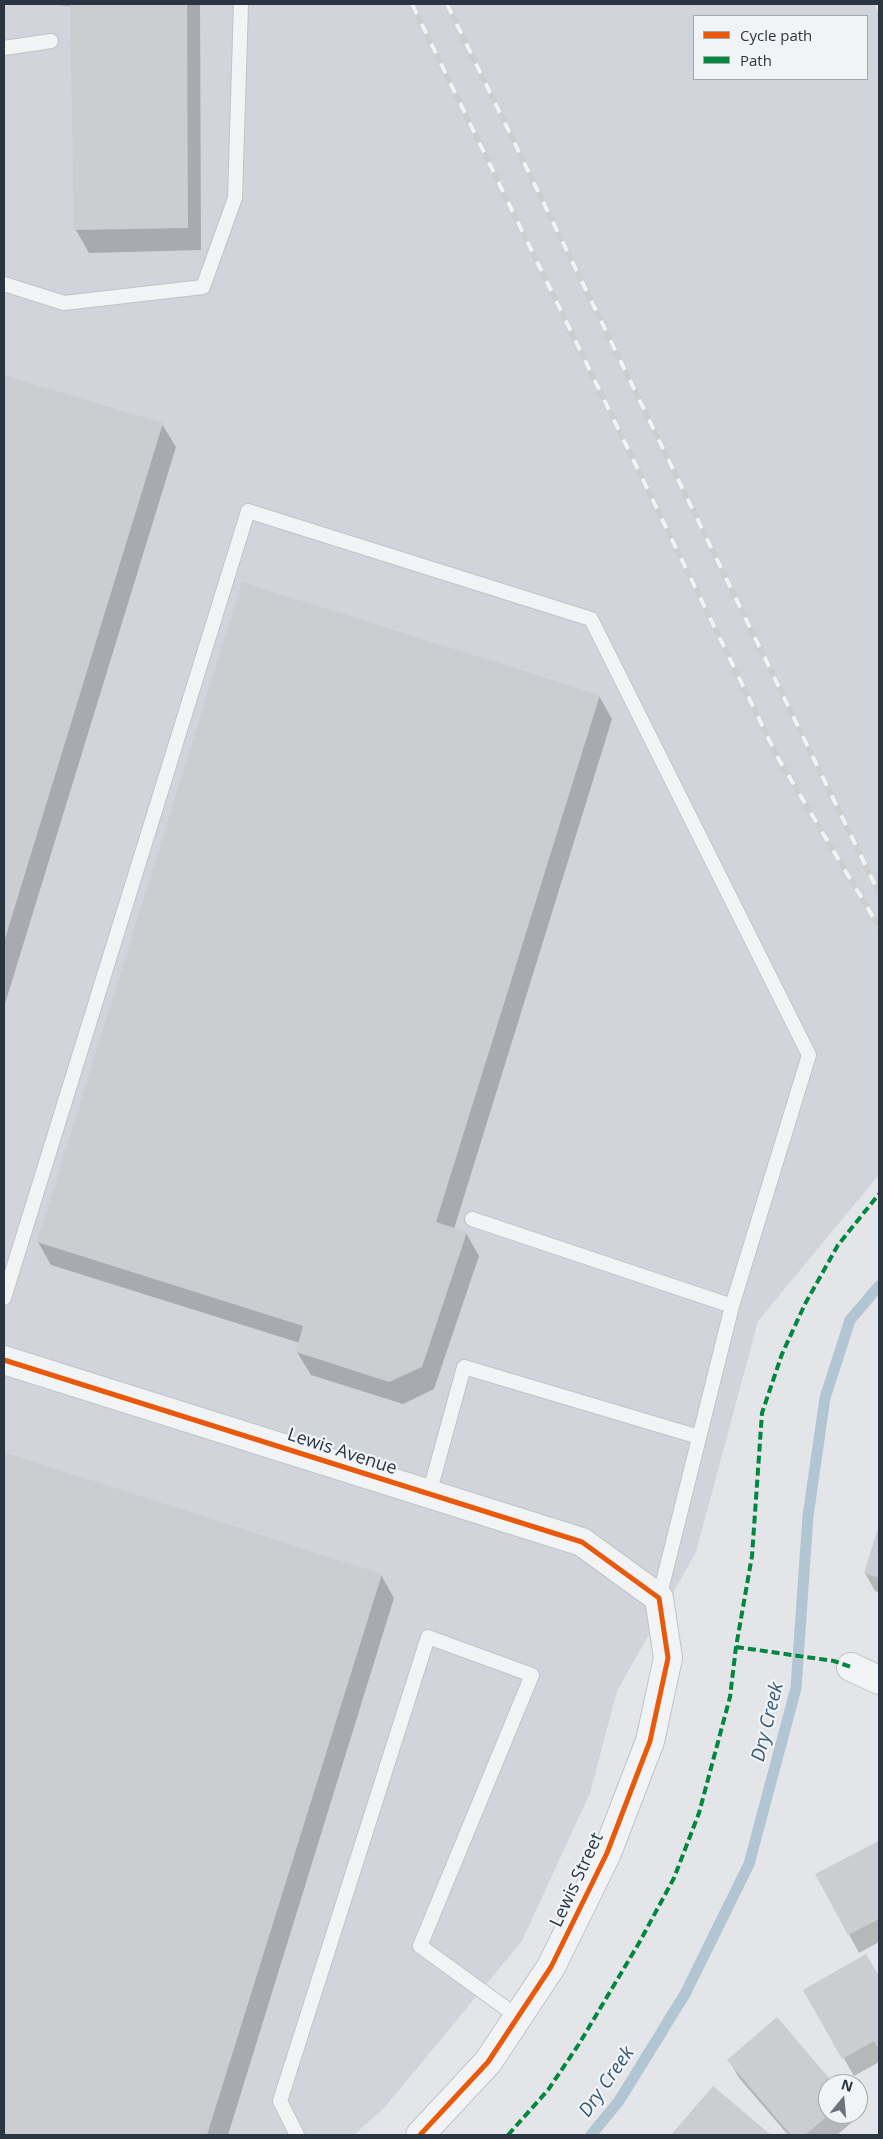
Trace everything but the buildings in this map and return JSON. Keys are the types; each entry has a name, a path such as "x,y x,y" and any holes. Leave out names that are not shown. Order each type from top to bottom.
{"street":[{"name":"Lewis Avenue","path":"4,1360 582,1542 659,1598"},
{"name":"Lewis Street","path":"420,2135 488,2062 518,2017 551,1967 608,1853 650,1741 668,1658 659,1598"},
{"path":"851,1667 879,1680"}],"lane":[{"path":"4,284 64,303 203,287 235,198 241,4"},
{"path":"4,48 51,41"},
{"path":"4,1298 248,510 591,619 808,1055 732,1306 659,1598"},
{"path":"472,1219 732,1306"},
{"path":"429,1494 464,1367 699,1437"},
{"path":"297,2135 280,2101 428,1637 532,1675 420,1946 518,2017"}],"shaded area":[{"path":"4,4 875,4 879,16 879,1175 758,1321 696,1552 617,1691 590,1793 522,1941 385,2107 354,2135 4,2135"}],"waterway":[{"name":"Dry Creek","path":"591,2135 619,2101 685,1994 749,1864 796,1688 808,1516 825,1398 850,1320 879,1286"}],"railway":[{"path":"412,4 778,758 879,927"},
{"path":"447,4 879,893"}],"marked path":[{"path":"508,2135 548,2090 579,2044 639,1943 674,1878 699,1813 730,1697 736,1647 752,1556 762,1413 782,1354 805,1304 838,1245 879,1194"},
{"path":"736,1647 834,1661 851,1667"}],"cycle path":[{"path":"4,1360 582,1542 659,1598 668,1658 650,1741 607,1853 551,1967 488,2062 420,2135"}]}
